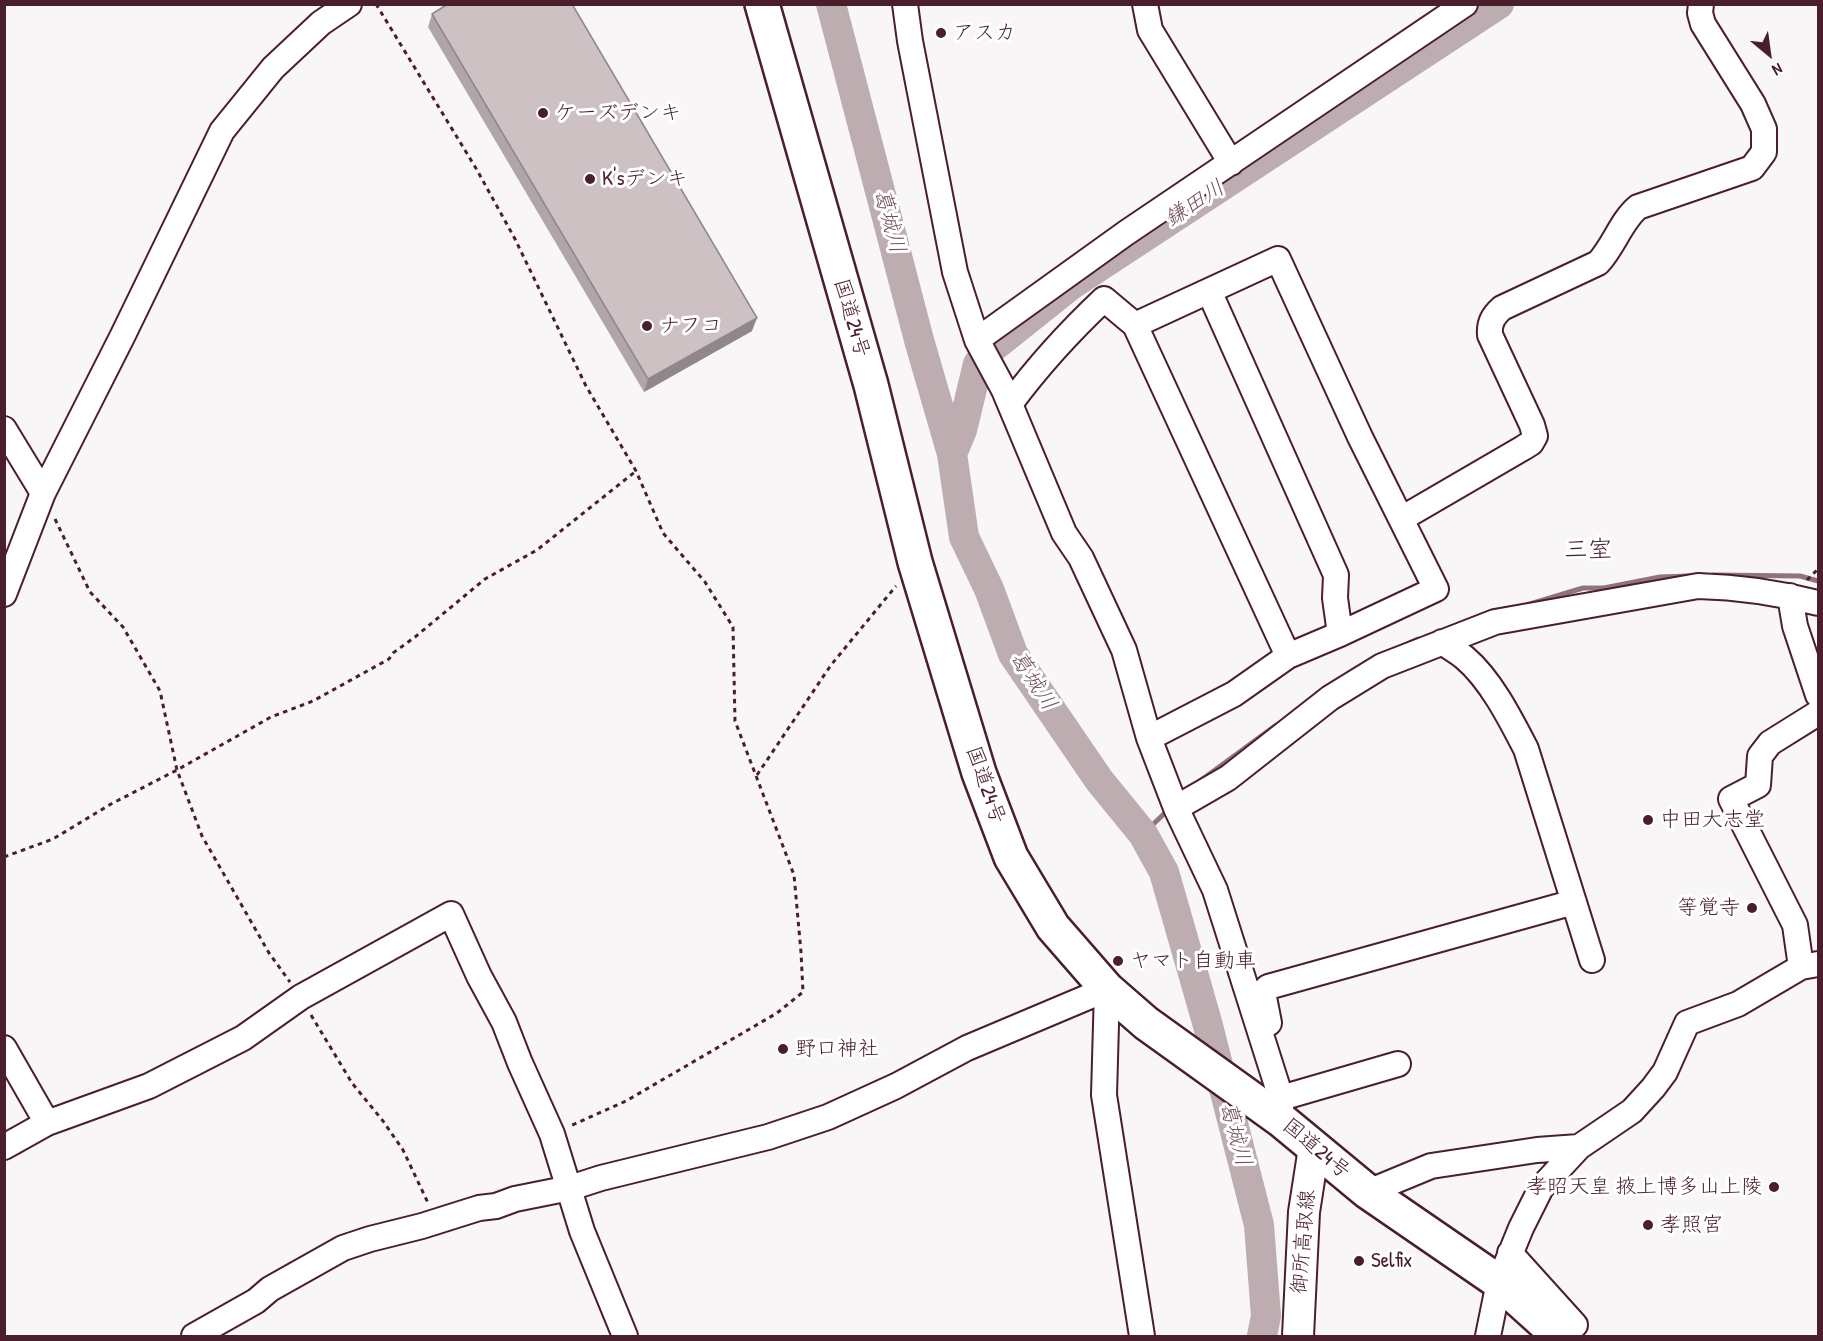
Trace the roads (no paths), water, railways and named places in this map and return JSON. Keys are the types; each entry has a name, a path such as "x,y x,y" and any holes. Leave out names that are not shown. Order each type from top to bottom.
{"highway":[{"name":"国道24号","path":"762,4 871,385 915,562 979,773 1011,858 1053,927 1107,989 1146,1023 1277,1104 1314,1148 1368,1192 1505,1268 1541,1318 1573,1333"}],"main road":[{"name":"御所高取線","path":"1298,1336 1304,1212 1314,1148"}],"street":[{"path":"4,594 43,493 222,131 273,68 321,23 350,4"},
{"path":"905,4 910,41 955,272 977,340 1007,397 1065,532 1081,558 1124,650 1149,738 1176,808 1215,890 1277,1104"},
{"path":"1145,4 1150,30 1231,163"},
{"path":"977,340 1126,234 1465,4"},
{"path":"1401,519 1523,448 1531,443 1535,436 1490,335 1490,327 1496,314 1598,263 1610,250 1630,214 1638,207 1752,168 1764,152 1764,129 1753,104 1703,24 1700,13 1701,4"},
{"path":"1135,325 1278,259 1360,437 1436,590 1288,656 1234,694 1149,738"},
{"path":"1209,291 1336,575 1335,598 1340,634"},
{"path":"1007,397 1077,323 1104,299 1135,325 1288,656"},
{"path":"4,429 43,493"},
{"path":"1176,808 1228,778 1330,698 1382,666 1496,622 1698,586 1728,587 1790,596 1818,603"},
{"path":"1790,596 1795,626 1818,695"},
{"path":"1442,642 1467,659 1487,684 1511,719 1526,749 1593,960"},
{"path":"1488,1336 1505,1268 1541,1188 1579,1147 1632,1111 1653,1088 1665,1072 1687,1023 1738,1004 1810,965 1795,925 1731,799 1758,785 1760,756 1770,743 1818,713"},
{"path":"1277,1104 1280,1066 1264,1005 1263,992 1268,987 1574,902"},
{"path":"4,1147 46,1123 149,1086 243,1038 300,997 451,914 479,976 504,1022 520,1064 552,1134 562,1173 570,1188 582,1231 625,1336"},
{"path":"194,1336 256,1300 270,1289 343,1248 479,1208 570,1188 601,1178 768,1137 828,1117 896,1086 967,1048 1107,989 1104,1095 1142,1336"},
{"path":"4,1048 46,1123"},
{"path":"1277,1104 1398,1064"},
{"path":"1368,1192 1431,1166 1537,1150 1579,1147"}],"waterway":[{"name":"葛城川","path":"831,4 919,340 952,454 964,537 989,589 1013,654 1099,780 1143,834 1164,872 1207,1022 1259,1225 1266,1316 1262,1336"},
{"name":"鎌田川","path":"952,454 962,430 978,364 987,352 1071,285 1499,4"},
{"path":"1713,575 1800,576 1818,581"},
{"path":"1530,604 1583,588 1604,588 1660,577 1689,576"},
{"path":"1394,650 1418,639"},
{"path":"1200,781 1275,726"},
{"path":"1143,834 1169,809"}],"place":[{"name":"アスカ","path":"941,33"},
{"name":"ケーズデンキ","path":"543,113"},
{"name":"K'sデンキ","path":"590,179"},
{"name":"ナフコ","path":"647,326"},
{"name":"中田大志堂","path":"1648,820"},
{"name":"等覚寺","path":"1752,908"},
{"name":"ヤマト自動車","path":"1118,961"},
{"name":"野口神社","path":"783,1049"},
{"name":"孝昭天皇 掖上博多山上陵","path":"1774,1187"},
{"name":"孝照宮","path":"1648,1225"},
{"name":"Selfix","path":"1359,1261"}],"district":[{"name":"三室","path":"1588,551"}]}
